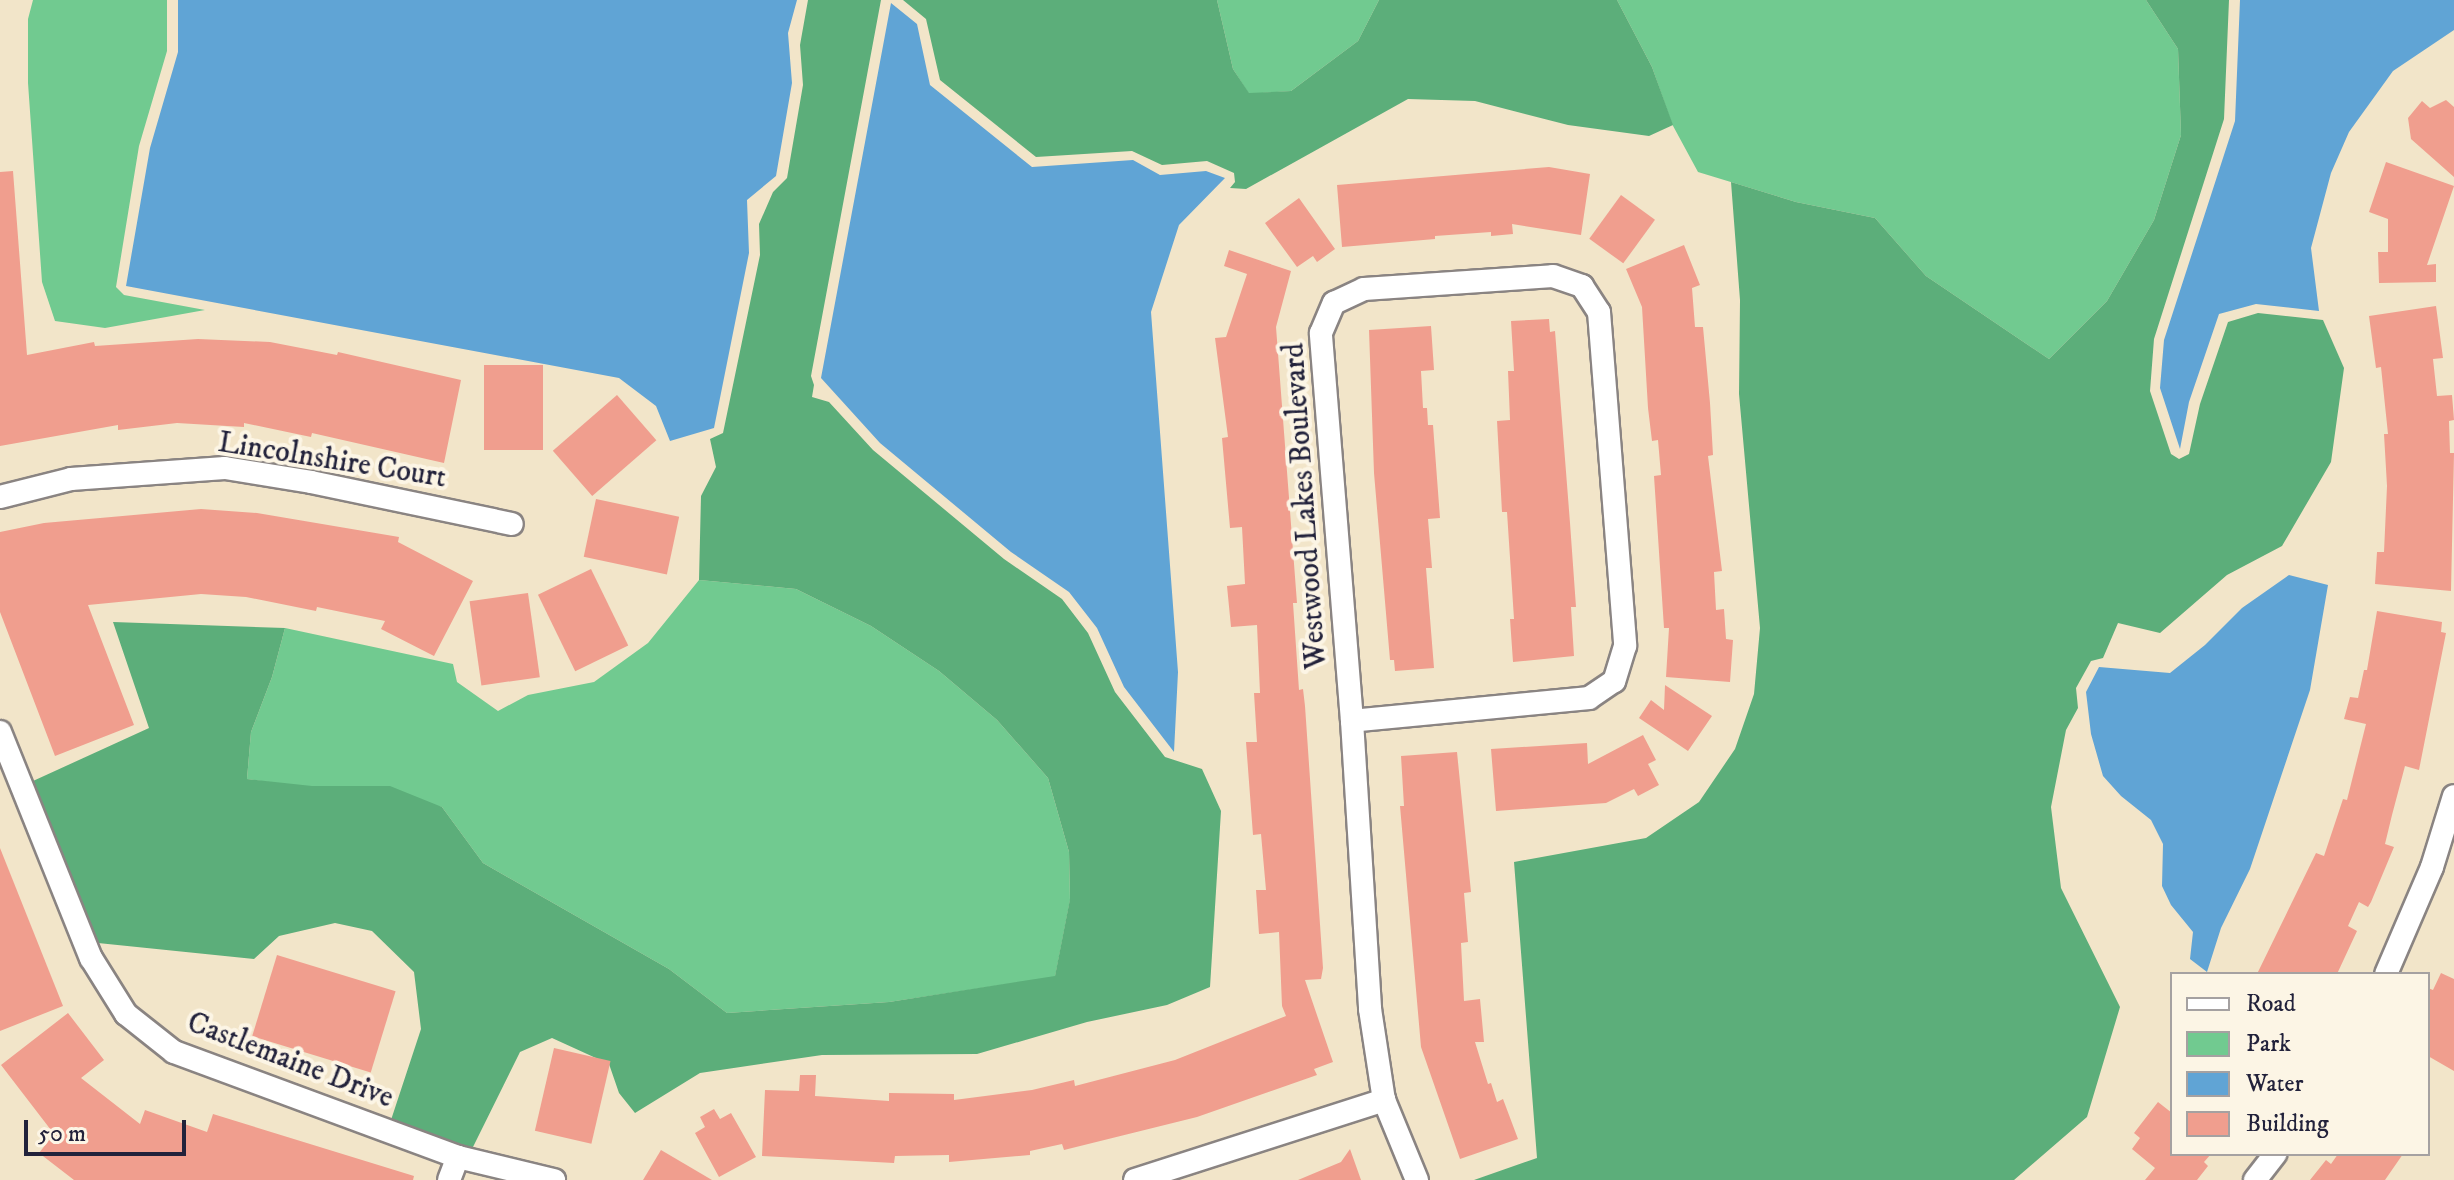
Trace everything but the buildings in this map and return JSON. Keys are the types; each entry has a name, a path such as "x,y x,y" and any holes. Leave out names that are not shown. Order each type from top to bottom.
{"street":[{"name":"Westwood Lakes Boulevard","path":"1352,721 1589,698 1614,681 1625,646 1601,328 1599,312 1582,286 1553,276 1364,289 1334,303 1321,333 1352,721 1370,1009 1384,1100 1417,1180"},
{"name":"Lincolnshire Court","path":"0,497 71,479 225,468 311,482 512,524"},
{"name":"Castlemaine Drive","path":"0,732 91,958 126,1014 174,1052 458,1157 554,1180"},
{"path":"2387,972 2432,867 2454,796"},
{"path":"1135,1180 1384,1100"},
{"path":"2255,1180 2273,1156"},
{"path":"449,1180 458,1157"}],"green space":[{"path":"33,0 167,0 167,51 139,146 116,287 124,295 205,310 105,328 55,321 42,282 28,83 28,19"},
{"path":"808,0 881,0 811,376 814,385 812,397 829,402 873,450 1004,559 1062,599 1088,633 1115,692 1165,757 1202,769 1221,811 1210,987 1167,1005 1087,1022 977,1054 822,1055 700,1073 635,1113 619,1093 609,1064 552,1038 520,1052 472,1149 391,1120 421,1029 414,972 372,931 335,923 279,936 254,959 98,943 33,781 149,728 113,622 285,628 272,677 251,732 247,779 312,786 390,786 442,807 483,863 669,969 727,1013 889,1002 1055,976 1070,899 1069,852 1048,778 997,720 939,671 871,626 796,589 699,580 701,496 716,467 710,439 723,433 760,255 759,224 773,192 787,178 803,85 800,45"},
{"path":"903,0 1217,0 1233,69 1249,93 1291,91 1358,41 1379,0 1617,0 1652,67 1673,125 1649,136 1568,125 1475,101 1408,99 1246,189 1230,188 1235,182 1234,173 1207,161 1162,165 1132,151 1036,157 940,80 926,19"},
{"path":"1217,0 1379,0 1358,41 1291,91 1249,94 1233,69"},
{"path":"1617,0 2146,0 2178,49 2181,135 2154,220 2107,301 2049,359 1926,276 1875,218 1796,202 1698,172 1672,124 1652,67"},
{"path":"2146,0 2229,0 2224,119 2154,339 2150,391 2171,454 2179,459 2189,454 2200,404 2228,322 2258,313 2323,320 2344,368 2331,462 2282,546 2227,575 2160,633 2118,623 2103,658 2091,661 2076,688 2078,708 2066,730 2051,807 2061,888 2120,1007 2087,1117 2014,1180 1474,1180 1537,1158 1514,862 1646,838 1699,802 1735,749 1754,694 1760,628 1739,394 1740,300 1731,182 1796,202 1875,218 1926,276 2049,359 2107,301 2154,220 2181,135 2178,49"},
{"path":"699,580 796,589 871,626 939,671 997,720 1048,778 1069,852 1070,900 1055,977 889,1002 727,1013 669,969 483,863 442,807 247,779 251,732 272,677 285,628 453,664 457,682 498,711 528,695 594,682 648,643"}],"water":[{"path":"178,0 797,0 788,33 792,83 776,176 747,200 749,253 714,428 670,441 656,406 619,378 126,286 150,148 178,52"},
{"path":"2240,0 2454,0 2454,30 2393,71 2349,132 2331,173 2311,248 2319,311 2256,304 2219,314 2189,402 2180,449 2160,388 2164,340 2235,121"},
{"path":"891,3 917,24 930,85 1032,167 1133,160 1160,175 1206,171 1225,178 1179,225 1151,312 1178,672 1174,752 1124,687 1097,628 1069,592 1011,552 880,443 821,378"},
{"path":"2289,575 2328,585 2310,690 2250,869 2221,928 2207,972 2190,959 2193,932 2171,905 2162,886 2163,844 2151,820 2121,796 2103,776 2091,734 2086,692 2099,667 2170,673 2205,645 2242,608"}]}
